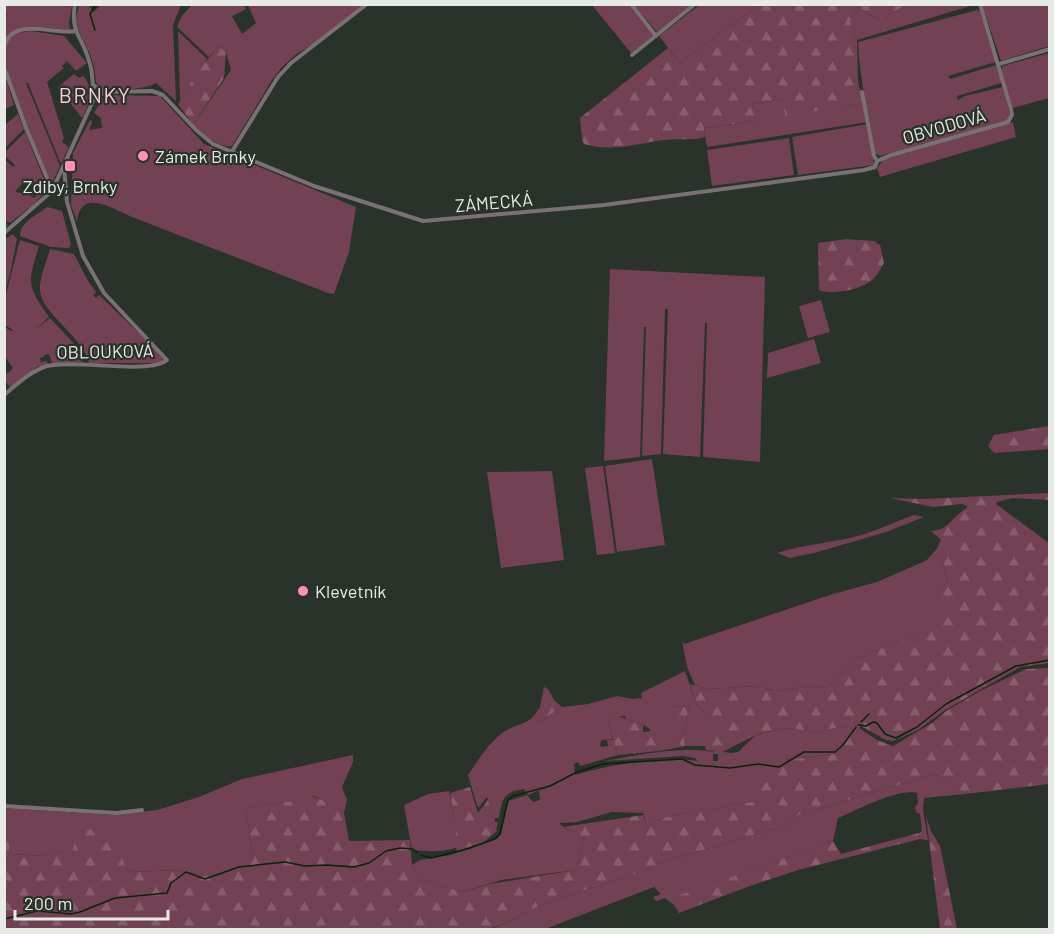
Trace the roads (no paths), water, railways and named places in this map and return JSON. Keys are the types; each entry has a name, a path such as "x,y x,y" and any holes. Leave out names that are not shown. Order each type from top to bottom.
{"street":[{"path":"75,4 73,15 75,31 89,60 93,85 92,103"},
{"path":"231,153 278,76 291,63 367,4"},
{"path":"631,4 656,36"},
{"path":"632,55 695,4"},
{"name":"OBVODOVÁ","path":"770,183 864,170 875,167 877,161 891,155 1008,122 1012,115 980,4"},
{"path":"4,46 11,34 21,30 36,28 67,33 75,31"},
{"path":"999,64 1050,49"},
{"path":"4,67 52,191"},
{"path":"93,85 106,92"},
{"name":"ZÁMECKÁ","path":"106,92 152,91 163,95 206,140 231,153 314,186 407,218 423,221 604,205 770,183"},
{"path":"4,233 52,191 92,103 106,92"},
{"path":"862,92 874,156 877,161"},
{"name":"OBLOUKOVÁ","path":"4,395 36,370 55,364 155,365 167,360 104,293 83,256 67,202 64,167"},
{"path":"4,806 116,813 142,810"}],"waterway":[{"path":"95,30 90,14 96,4"},
{"path":"858,725 866,726 873,722 877,723 885,734 896,738 917,727 946,704 1016,666 1050,660"},
{"path":"861,722 869,714"},
{"path":"421,855 431,858 495,839 500,834 508,800 513,796 550,786 577,772 603,764 682,759 695,765 730,768 758,764 779,767 804,752 835,752 856,727"},
{"path":"4,919 37,911 71,914 115,898 167,893 171,883 186,872 205,879 239,867 285,862 305,866 354,867 369,863 386,851 400,848 413,849 418,853"}],"place":[{"name":"Zámek Brnky","path":"143,156"},
{"name":"Zdiby, Brnky","path":"70,166"},
{"name":"Klevetník","path":"303,591"}],"district":[{"name":"BRNKY","path":"95,94"}]}
